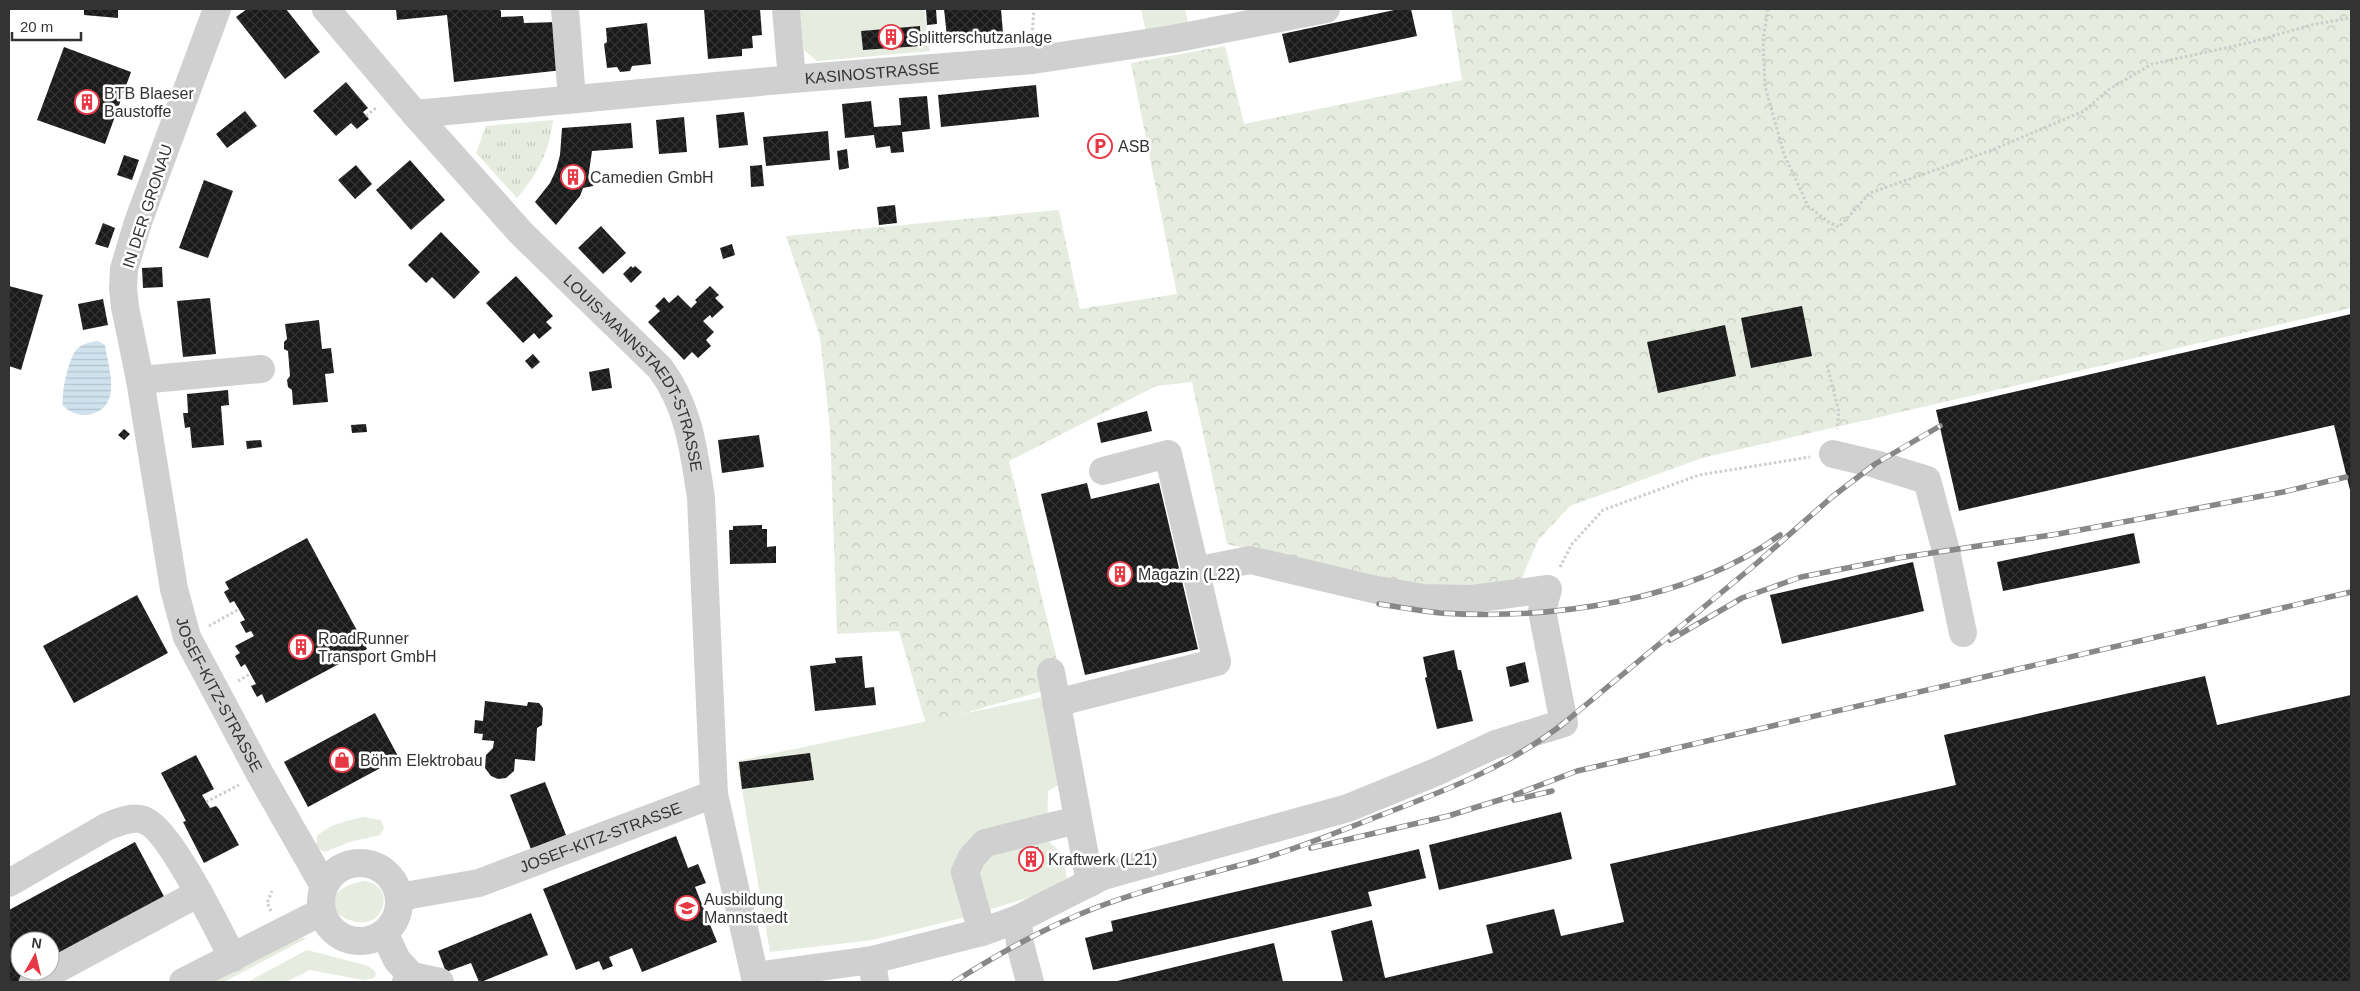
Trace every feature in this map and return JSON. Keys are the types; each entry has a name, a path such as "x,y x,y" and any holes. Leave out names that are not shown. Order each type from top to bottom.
{"street":[{"name":"IN DER GRONAU","path":"156,487 140,380 125,307 124,269 138,222 217,9"},
{"name":"LOUIS-MANNSTAEDT-STRASSE","path":"326,9 415,114 521,233 660,368 673,386 684,410 694,450 701,498 714,794 736,899 756,981"},
{"path":"565,9 572,99"},
{"path":"786,9 792,79"},
{"name":"KASINOSTRASSE","path":"415,114 1051,57 1173,39 1326,9"},
{"path":"140,380 261,369"},
{"path":"1056,703 1217,662 1168,454 1103,471"},
{"path":"1833,454 1875,464 1927,480 1946,551 1963,633"},
{"name":"JOSEF-KITZ-STRASSE","path":"156,487 174,589 187,637 260,774 322,899"},
{"path":"756,981 769,974 873,971 1018,919 1103,876 1137,865 1348,808 1436,772 1496,744 1564,723 1542,611 1548,590 1472,599 1423,598 1372,589 1250,560 1195,571"},
{"path":"1051,672 1090,883"},
{"name":"JOSEF-KITZ-STRASSE","path":"399,897 479,883 714,794"},
{"path":"9,883 106,827 124,820 141,818 154,826 163,836 199,893 233,958"},
{"path":"982,932 965,872 972,857 985,843 1077,820"},
{"path":"363,863 375,866 385,872 396,888 399,897 396,918 382,934 371,940 358,942 346,939 335,933 326,924 322,899 330,876 340,868 351,864 363,863"},
{"path":"33,982 199,893"},
{"path":"183,982 233,958 322,899"},
{"path":"1018,919 1020,944 1030,982"},
{"path":"382,934 409,979 440,982"}],"path":[{"path":"1768,9 1763,40 1765,86 1784,154 1808,206 1830,223 1839,227 1870,193 1992,150 2084,111 2108,90 2152,64 2248,44 2311,25 2351,18"},
{"path":"1548,590 1572,544 1603,510 1699,475 1833,454 1839,412 1827,365"},
{"path":"187,637 239,609"},
{"path":"206,802 260,774"},
{"path":"272,891 267,903 274,918"}],"green space":[{"path":"800,9 924,9 930,51 817,61 804,50"},
{"path":"1141,9 1185,9 1188,22 1185,25 1146,32"},
{"path":"1451,9 2351,9 2351,308 1702,458 1570,506 1538,540 1522,578 1481,586 1451,587 1387,580 1227,544 1192,382 1156,386 1009,461 1063,685 926,724 899,631 837,634 830,428 820,337 786,236 1059,210 1080,309 1177,294 1131,63 1225,46 1244,124 1462,80"},
{"path":"553,120 549,143 537,171 517,198 476,153 486,126"},
{"path":"1043,697 1062,783 1048,791 1047,840 1063,854 1067,878 1040,894 962,918 872,940 770,952 737,761"},
{"path":"363,817 381,820 384,828 380,835 349,842 325,852 316,848 317,836 322,832 338,824"},
{"path":"363,881 375,884 382,892 384,901 381,911 375,918 364,922 351,920 334,911 332,903 336,894 348,886"},
{"path":"307,938 224,982 211,982 290,942"},
{"path":"307,950 365,965 373,969 376,974 374,978 363,980 310,970 286,982 247,982"}],"water":[{"path":"98,341 105,345 111,394 108,403 102,409 88,415 76,414 63,406 64,385 68,369 73,355 78,348"}],"building":[{"path":"84,9 118,9 118,18 84,15"},
{"path":"247,9 286,9 320,52 285,79 236,17"},
{"path":"396,9 498,9 501,11 501,17 523,16 524,23 558,22 563,70 454,82 447,15 397,20"},
{"path":"704,9 760,9 762,35 752,36 753,48 742,49 742,56 708,59"},
{"path":"926,9 936,9 937,24 927,25"},
{"path":"944,9 1001,9 1003,33 947,37"},
{"path":"1399,9 1411,9 1417,36 1289,63 1282,34"},
{"path":"647,23 651,64 632,66 630,71 620,72 617,67 607,68 604,44 607,42 606,28"},
{"name":"Splitterschutzanlage","path":"920,26 921,46 863,50 861,31"},
{"name":"BTB Blaeser Baustoffe","path":"64,47 131,72 105,144 37,120"},
{"path":"346,82 368,108 363,112 369,119 357,129 351,123 336,136 313,111"},
{"path":"1036,85 1039,117 941,127 938,95"},
{"path":"927,96 930,129 902,132 904,152 891,153 890,146 876,148 874,135 845,138 842,104 871,101 874,127 901,125 899,98"},
{"path":"245,111 257,126 227,148 216,134"},
{"path":"744,112 748,145 719,148 716,115"},
{"path":"684,117 687,152 659,154 656,120"},
{"name":"Camedien GmbH","path":"631,123 633,148 592,151 589,172 595,180 593,186 583,188 580,196 556,225 535,202 550,183 556,170 560,155 562,128"},
{"path":"828,131 830,160 766,166 763,137"},
{"path":"847,149 849,168 839,170 837,151"},
{"path":"124,155 139,160 132,180 117,175"},
{"path":"410,160 445,200 411,230 376,190"},
{"path":"356,165 372,184 355,199 338,180"},
{"path":"762,165 764,186 751,187 750,166"},
{"path":"204,180 233,191 208,258 179,248"},
{"path":"895,205 897,223 879,225 877,207"},
{"path":"103,223 115,228 108,248 95,244"},
{"path":"601,226 626,253 603,274 578,248"},
{"path":"441,232 480,272 454,299 432,277 426,283 408,265"},
{"path":"732,244 735,255 723,259 720,248"},
{"path":"631,266 633,268 635,266 642,272 631,283 623,274"},
{"path":"162,267 163,287 143,288 142,268"},
{"path":"516,276 553,316 546,322 552,328 539,339 534,333 523,343 486,303"},
{"path":"9,286 43,295 21,370 9,366"},
{"path":"710,286 719,295 715,298 724,307 712,318 710,315 703,321 714,332 706,340 711,346 698,358 692,352 684,360 648,322 660,311 655,306 664,297 669,303 678,295 691,308 697,302 695,300"},
{"path":"210,298 216,354 183,357 177,301"},
{"path":"103,299 108,325 83,330 78,304"},
{"path":"1802,306 1812,356 1751,368 1741,318"},
{"path":"2351,314 2351,494 2334,425 1959,511 1936,410"},
{"path":"319,320 322,349 331,348 334,373 325,374 328,402 293,405 292,390 288,387 287,380 290,376 288,351 284,349 284,342 287,339 285,324"},
{"path":"1725,325 1736,376 1658,393 1647,342"},
{"path":"533,354 540,362 532,369 525,361"},
{"path":"609,368 612,388 592,391 589,372"},
{"path":"228,390 229,405 221,406 224,445 192,448 190,427 185,428 183,413 188,413 187,394"},
{"path":"1147,411 1152,431 1101,443 1097,423"},
{"path":"366,424 367,432 352,433 351,425"},
{"path":"124,429 130,434 124,440 118,435"},
{"path":"759,435 764,467 722,473 718,440"},
{"path":"261,440 262,447 247,449 246,441"},
{"name":"Magazin (L22)","path":"1087,483 1091,499 1159,483 1198,649 1085,675 1041,494"},
{"path":"762,525 762,529 767,529 767,547 776,546 776,563 730,564 729,530 733,530 733,526"},
{"path":"2134,533 2140,563 2003,591 1997,562"},
{"path":"307,538 367,649 266,703 262,694 257,697 251,686 256,684 245,664 241,667 235,656 240,653 235,646 254,636 251,631 246,633 240,622 245,620 234,601 230,603 224,592 229,589 225,582"},
{"path":"1913,562 1924,611 1782,644 1770,595"},
{"path":"137,595 168,653 74,703 43,646"},
{"path":"1454,650 1458,670 1461,670 1473,721 1437,729 1425,678 1427,677 1423,657"},
{"path":"862,656 865,688 874,687 876,705 815,711 810,666 836,663 835,658"},
{"path":"1525,662 1529,682 1510,687 1506,667"},
{"path":"2205,676 2217,725 2351,695 2351,982 1343,982 1331,931 1372,920 1385,978 1493,953 1486,925 1554,909 1561,936 1624,922 1610,864 1956,785 1944,735"},
{"path":"485,701 527,706 528,702 539,703 543,708 542,725 537,728 535,761 515,759 514,771 506,778 498,779 491,776 485,768 486,755 493,748 494,741 482,740 483,734 474,733 475,720 483,721"},
{"name":"Böhm Elektrobau","path":"375,713 399,758 308,807 284,762"},
{"path":"810,753 814,780 742,789 739,762"},
{"path":"196,755 214,789 202,795 210,808 216,806 219,809 239,845 204,863 183,822 186,821 161,773"},
{"path":"545,782 566,835 531,849 510,795"},
{"path":"1561,812 1572,859 1439,890 1429,845"},
{"path":"676,836 688,868 698,864 706,883 695,887 717,942 642,972 632,948 609,957 613,966 603,970 599,961 576,970 543,889"},
{"path":"135,842 167,902 60,959 60,931 10,931 10,981 18,981 16,982 9,982 9,910"},
{"name":"Kraftwerk (L21)","path":"1038,847 1042,867 1024,871 1020,851"},
{"path":"1419,849 1426,878 1368,892 1372,906 1093,970 1085,938 1113,931 1111,921"},
{"path":"531,913 548,955 481,982 479,982 471,963 446,972 438,951"},
{"path":"1274,943 1283,982 1113,982"}],"railway":[{"path":"954,982 1023,942 1095,908 1154,888 1255,861 1301,846 1450,788 1520,753 1564,723 1757,563 1832,497 1875,464 1940,426"},
{"path":"1670,640 1742,598 1801,577 1898,558 2058,534 2283,492 2346,477"},
{"path":"1379,604 1440,613 1482,614 1526,613 1617,602 1661,591 1704,576 1744,558 1780,535"},
{"path":"1311,848 1448,816 1509,797 1577,771 2351,592"},
{"path":"1514,800 1552,791"}],"place":[{"name":"Splitterschutzanlage","path":"891,37"},
{"name":"BTB Blaeser Baustoffe","path":"87,102"},
{"name":"ASB","path":"1100,146"},
{"name":"Camedien GmbH","path":"573,177"},
{"name":"Magazin (L22)","path":"1120,574"},
{"name":"RoadRunner Transport GmbH","path":"301,647"},
{"name":"Böhm Elektrobau","path":"342,760"},
{"name":"Kraftwerk (L21)","path":"1031,859"},
{"name":"Ausbildung Mannstaedt","path":"687,908"}]}
